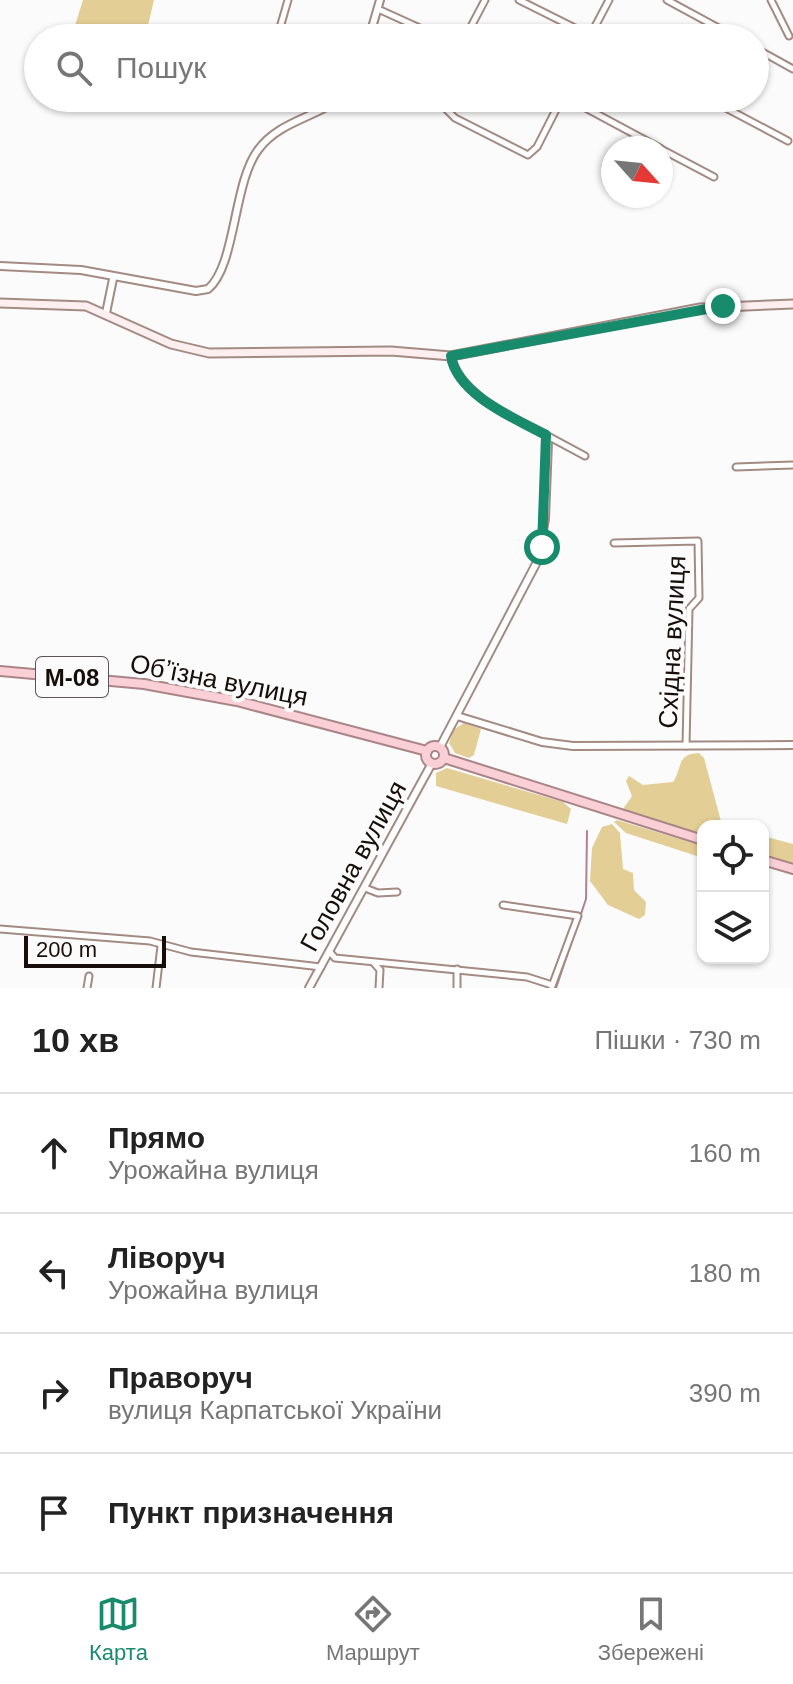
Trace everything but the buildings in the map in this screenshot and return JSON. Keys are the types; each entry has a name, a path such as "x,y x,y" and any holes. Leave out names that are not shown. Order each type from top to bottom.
{"highway":[{"name":"Обʼїзна вулиця","path":"0,671 144,684 247,702 427,751"},
{"path":"431,746 440,747 444,758 432,763 426,756 427,751 431,746"},
{"path":"444,758 697,838"},
{"path":"769,862 793,869"}],"main road":[{"path":"0,303 65,304 106,313 171,344 209,353 391,351 455,356 700,308 793,304"}],"street":[{"path":"281,24 288,0"},
{"path":"373,24 380,0"},
{"path":"472,24 485,0"},
{"path":"519,0 566,24"},
{"path":"597,24 609,0"},
{"path":"667,0 711,24"},
{"path":"771,0 789,36"},
{"path":"378,9 411,24"},
{"path":"769,56 793,69"},
{"path":"0,266 81,270 113,279 196,291 212,286 225,256 248,172 259,149 281,129 314,112"},
{"path":"449,112 455,118 528,155 537,147 556,112"},
{"path":"591,112 637,136"},
{"path":"733,112 788,141"},
{"path":"673,155 714,177"},
{"path":"106,313 113,279"},
{"path":"455,356 464,379 488,403 585,456"},
{"path":"440,747 542,547 546,435"},
{"path":"736,467 793,465"},
{"name":"Східна вулиця","path":"614,543 698,541 699,598 689,609 686,746"},
{"name":"Східна вулиця","path":"457,716 542,742 573,746 793,745"},
{"name":"Головна вулиця","path":"309,988 432,763"},
{"path":"365,888 378,893 397,892"},
{"path":"329,951 335,958 527,977 552,986 578,916 503,905"},
{"path":"0,929 150,941 161,946 321,967"},
{"path":"156,988 161,946"},
{"path":"373,963 380,970 379,988"},
{"path":"457,969 457,988"},
{"path":"87,988 89,976"}],"shaded area":[{"path":"83,0 154,0 148,24 75,24"},
{"path":"464,723 481,729 474,755 469,758 455,753 449,743 453,730"},
{"path":"699,753 704,758 721,820 697,820 697,833 623,809 632,796 626,781 629,776 643,785 673,782 683,759"},
{"path":"447,768 563,802 571,809 567,824 436,786 436,773"},
{"path":"617,820 697,844 697,856 626,833 614,822"},
{"path":"612,824 620,833 623,869 633,873 634,890 646,902 645,915 639,919 608,905 590,881 592,848 602,827"},
{"path":"769,838 793,844 793,864 769,857"}],"waterway":[{"path":"556,988 586,899 587,831"}],"route":[{"path":"542,547 546,435 488,403 453,366 451,356 723,306"}]}
